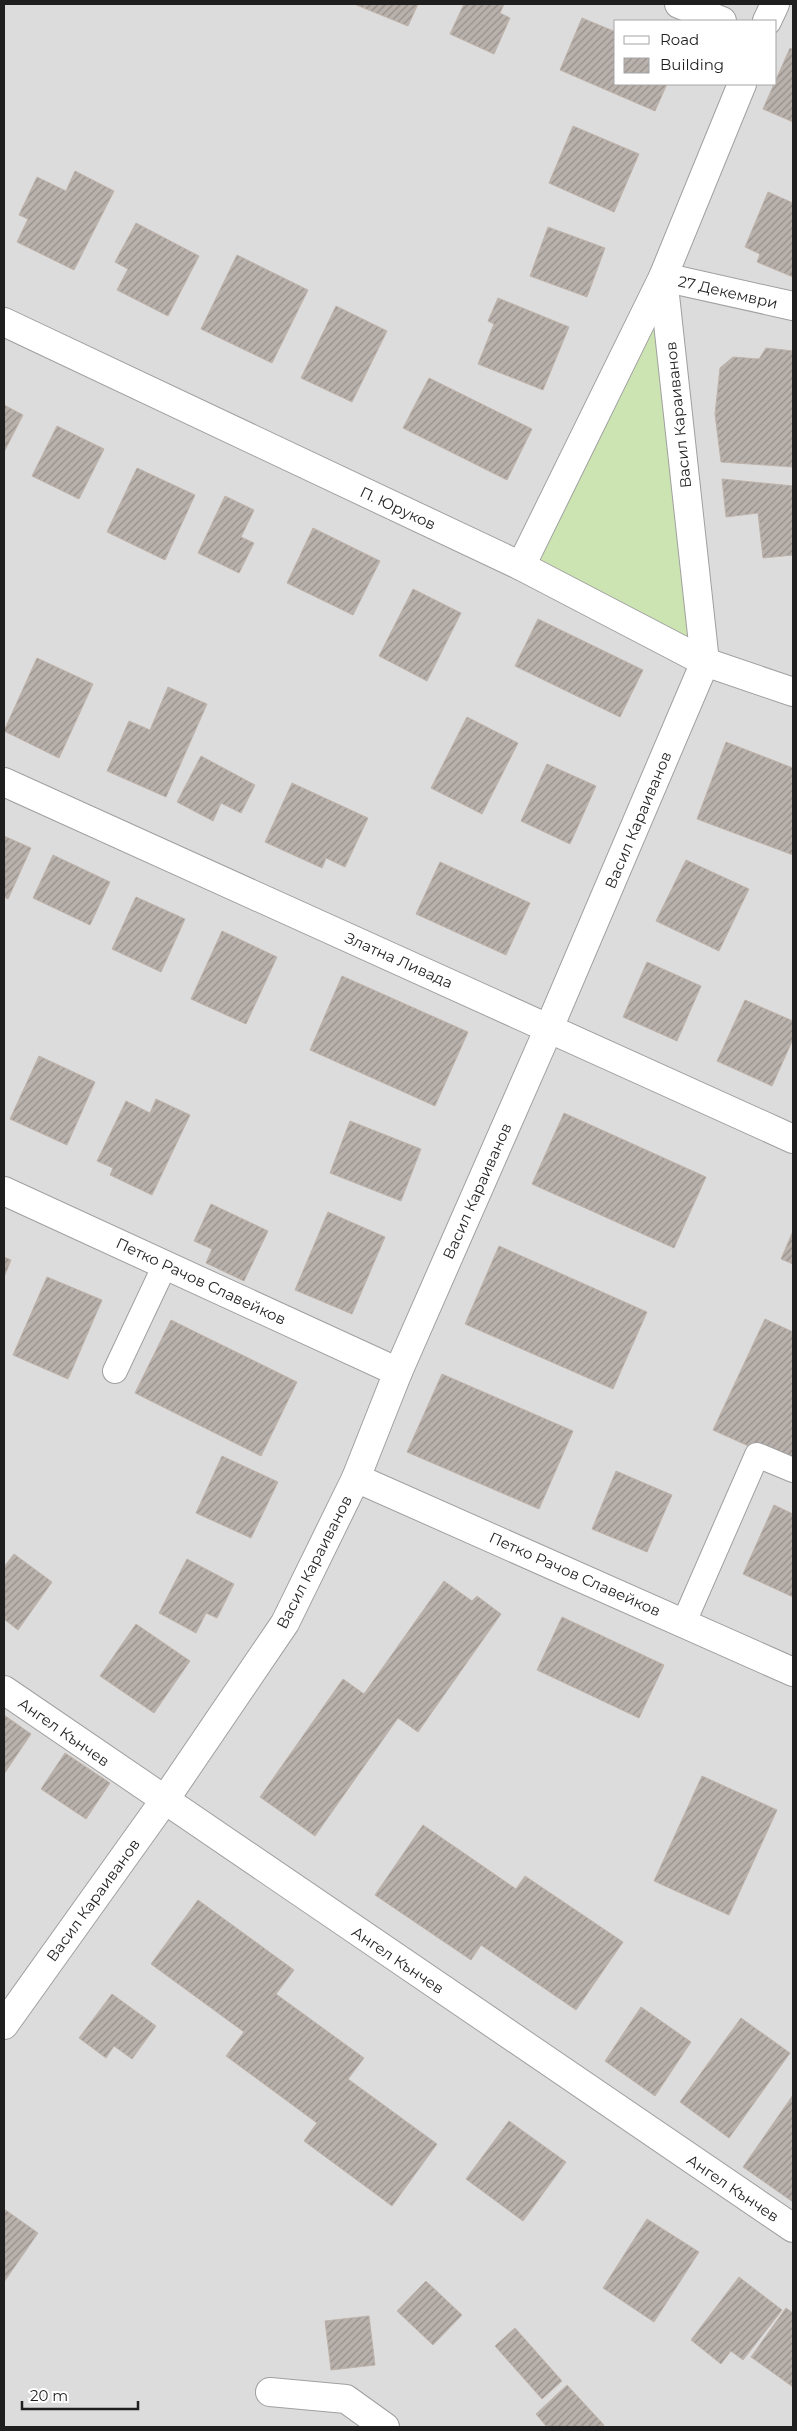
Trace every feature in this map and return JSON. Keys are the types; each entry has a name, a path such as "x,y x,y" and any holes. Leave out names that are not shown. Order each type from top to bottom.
{"street":[{"path":"679,4 719,20"},
{"path":"767,20 775,4"},
{"name":"Васил Караиванов","path":"521,566 663,277 742,85"},
{"name":"Васил Караиванов","path":"4,2025 164,1801 285,1623 356,1478 398,1372 549,1028 705,662 663,277"},
{"name":"27 Декември","path":"663,277 793,306"},
{"name":"П. Юруков","path":"4,322 521,566 705,662 793,692"},
{"name":"Златна Ливада","path":"4,782 793,1139"},
{"name":"Петко Рачов Славейков","path":"4,1191 398,1372"},
{"name":"Петко Рачов Славейков","path":"356,1478 793,1672"},
{"name":"Ангел Кънчев","path":"4,1690 164,1801 793,2228"},
{"path":"270,2392 346,2399 385,2427"}],"lane":[{"path":"114,1371 165,1265"},
{"path":"684,1622 757,1455 793,1470"}],"shaded area":[{"path":"4,4 793,4 793,2427 4,2427"}],"green space":[{"path":"663,277 705,662 521,566"}],"building":[{"path":"354,4 418,4 408,26"},
{"path":"464,4 504,4 500,13 510,18 494,54 450,34"},
{"path":"582,18 614,31 614,85 667,85 655,111 560,70"},
{"path":"790,48 793,50 793,122 763,109 774,85 777,85 777,77"},
{"path":"573,126 639,154 614,212 549,183"},
{"path":"75,171 114,191 74,270 17,242 28,219 19,215 37,177 66,191"},
{"path":"768,192 793,203 793,277 757,262 760,254 745,247"},
{"path":"136,223 199,256 168,316 117,290 128,269 115,262"},
{"path":"548,227 605,248 587,297 530,276"},
{"path":"237,255 308,290 272,363 201,329"},
{"path":"498,298 569,327 543,390 478,364 494,324 488,321"},
{"path":"336,306 387,331 352,402 301,378"},
{"path":"766,348 793,351 793,467 721,462 715,414 720,368 733,357 759,359"},
{"path":"429,378 532,429 507,480 403,428"},
{"path":"4,405 23,415 4,452"},
{"path":"57,426 104,449 79,499 32,476"},
{"path":"137,468 195,495 165,560 107,532"},
{"path":"722,479 793,486 793,555 763,558 758,513 726,517"},
{"path":"225,496 254,510 241,537 254,543 239,573 198,553"},
{"path":"313,528 380,561 353,615 287,583"},
{"path":"413,589 461,613 427,681 379,656"},
{"path":"538,619 643,670 620,717 515,666"},
{"path":"37,658 93,684 59,758 4,731"},
{"path":"168,687 207,704 166,797 107,771 129,721 150,730"},
{"path":"467,717 518,743 482,814 431,788"},
{"path":"726,742 793,768 793,855 697,819"},
{"path":"201,756 255,785 241,813 221,803 213,821 177,802"},
{"path":"547,764 596,786 570,844 521,821"},
{"path":"292,783 368,818 345,867 326,858 322,868 265,842"},
{"path":"4,836 31,848 8,899 4,897"},
{"path":"53,855 110,882 90,925 33,898"},
{"path":"686,860 749,889 719,951 656,921"},
{"path":"440,862 530,903 506,955 416,914"},
{"path":"136,897 185,919 161,972 112,949"},
{"path":"222,931 277,957 246,1024 191,999"},
{"path":"647,962 701,986 677,1041 623,1017"},
{"path":"342,976 468,1032 435,1106 310,1050"},
{"path":"745,1000 793,1021 793,1039 772,1086 717,1061"},
{"path":"39,1056 95,1082 67,1145 10,1119"},
{"path":"156,1099 190,1115 152,1195 110,1175 113,1168 97,1161 126,1101 150,1113"},
{"path":"564,1113 706,1177 674,1248 532,1184"},
{"path":"350,1121 421,1149 401,1201 330,1173"},
{"path":"211,1204 268,1231 244,1281 206,1263 212,1249 194,1241"},
{"path":"328,1212 385,1237 352,1314 295,1290"},
{"path":"793,1231 793,1264 781,1259"},
{"path":"499,1246 647,1312 613,1389 465,1324"},
{"path":"4,1257 11,1260 4,1277"},
{"path":"47,1277 102,1300 68,1379 13,1355"},
{"path":"765,1319 793,1332 793,1453 788,1464 713,1430"},
{"path":"171,1320 297,1382 261,1456 135,1393"},
{"path":"442,1374 573,1431 539,1509 407,1452"},
{"path":"222,1456 278,1482 251,1538 196,1513"},
{"path":"616,1471 672,1495 647,1552 592,1529"},
{"path":"774,1505 793,1514 793,1597 743,1574"},
{"path":"14,1554 52,1582 18,1630 4,1619 4,1567"},
{"path":"187,1559 234,1584 217,1618 206,1613 196,1633 159,1613"},
{"path":"444,1581 472,1601 477,1596 501,1614 418,1732 398,1718 315,1836 260,1797 343,1679 364,1694"},
{"path":"562,1617 664,1665 639,1718 537,1670"},
{"path":"136,1624 190,1661 154,1713 100,1676"},
{"path":"4,1715 31,1734 4,1774"},
{"path":"65,1753 110,1783 86,1819 41,1789"},
{"path":"702,1776 777,1810 729,1915 654,1881"},
{"path":"423,1825 516,1889 525,1876 623,1942 576,2010 481,1945 471,1960 375,1895"},
{"path":"198,1900 294,1970 276,1994 364,2058 348,2079 437,2144 392,2206 304,2141 317,2123 226,2056 244,2032 151,1964"},
{"path":"112,1994 156,2026 132,2059 114,2046 106,2058 79,2038"},
{"path":"641,2007 691,2042 655,2096 605,2061"},
{"path":"741,2018 790,2053 729,2138 680,2102"},
{"path":"793,2095 793,2202 743,2167"},
{"path":"509,2121 566,2162 523,2221 466,2179"},
{"path":"4,2209 38,2233 4,2282"},
{"path":"647,2219 699,2252 654,2322 603,2288"},
{"path":"739,2277 782,2310 743,2360 731,2351 721,2364 691,2340"},
{"path":"426,2281 462,2315 433,2345 397,2311"},
{"path":"786,2308 793,2313 793,2387 751,2357"},
{"path":"369,2316 375,2365 331,2370 325,2321"},
{"path":"515,2328 562,2381 542,2399 495,2346"},
{"path":"567,2385 604,2425 601,2427 547,2427 536,2414"}]}
